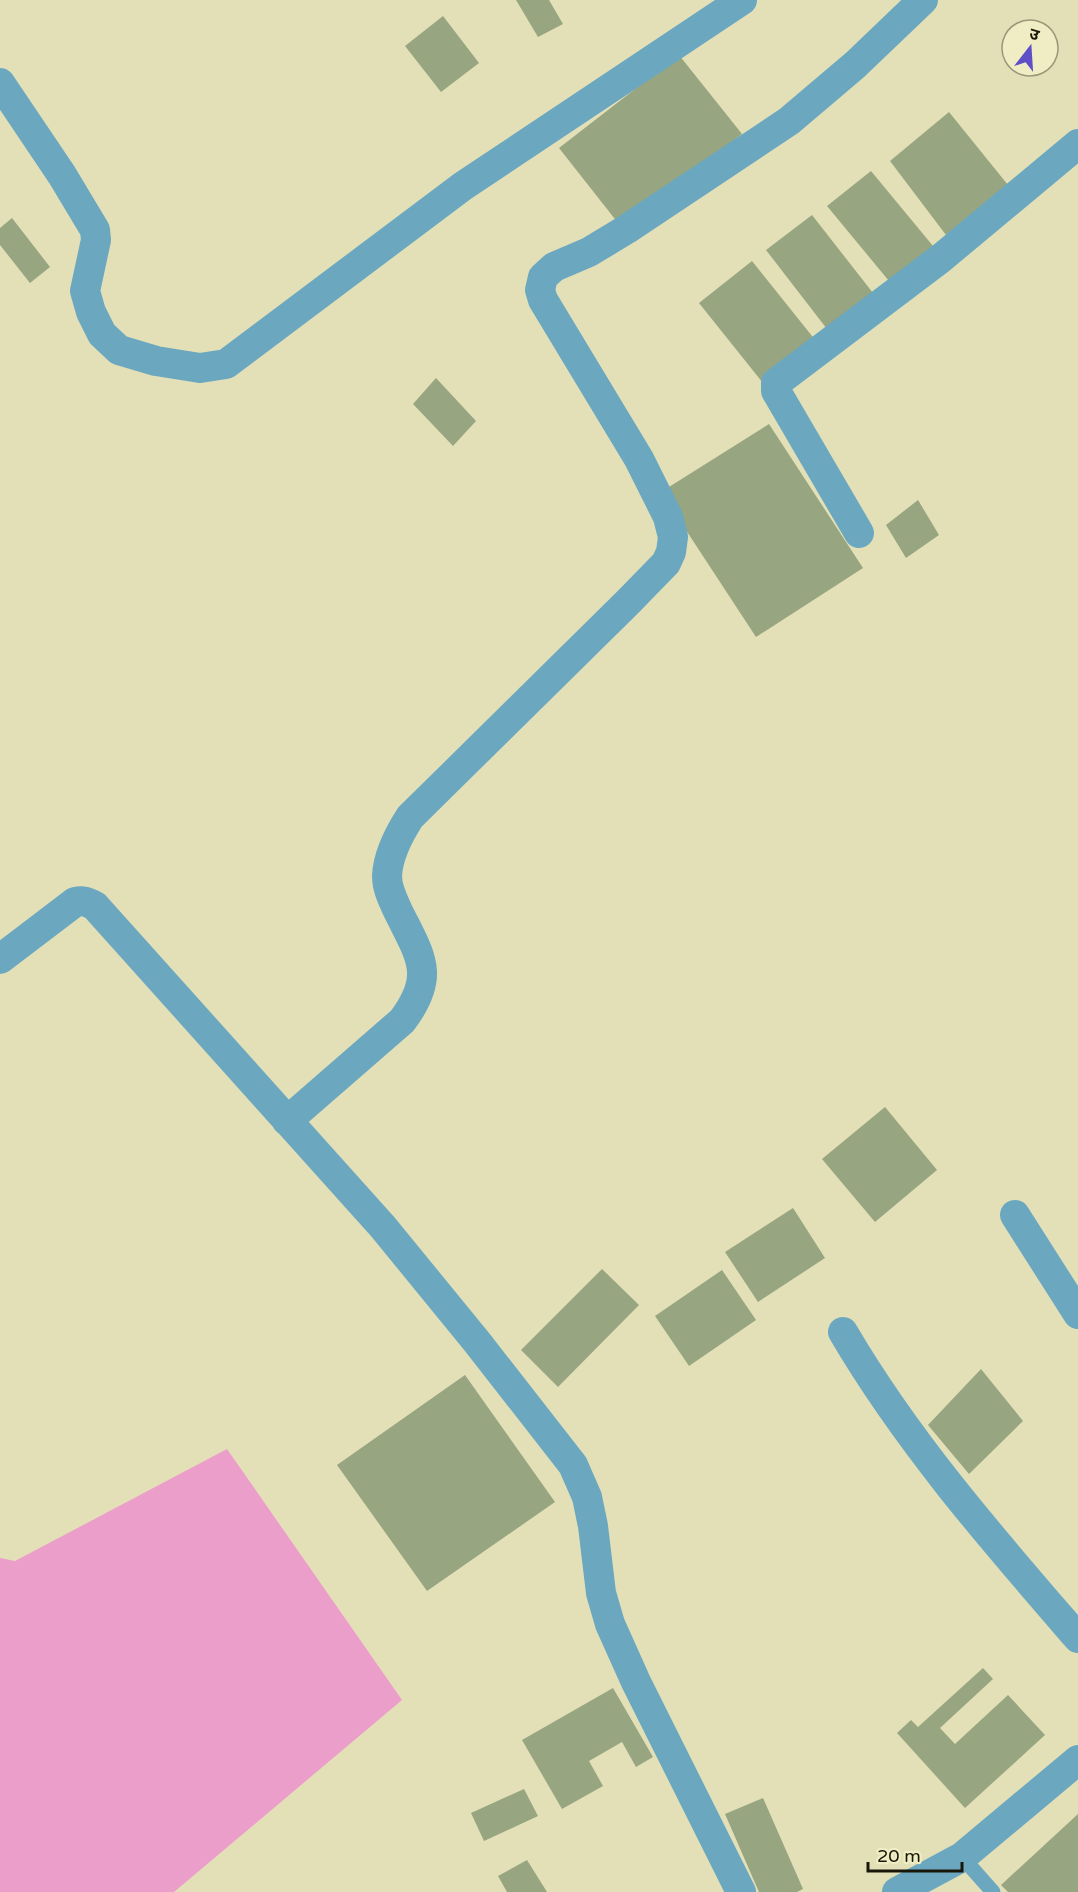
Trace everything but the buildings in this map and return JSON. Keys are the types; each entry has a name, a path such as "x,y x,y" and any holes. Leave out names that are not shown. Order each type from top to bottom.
{"street":[{"path":"0,83 8,114 62,174 95,230 96,240 86,291 91,312 102,334 119,350 156,361 200,368 226,364 463,186 742,0"},
{"path":"287,1120 402,1021 414,1005 422,978 422,959 391,897 387,876 392,852 400,832 410,817 628,602 666,563 671,552 673,537 668,518 639,459 543,300 540,290 543,277 554,267 589,252 627,229 789,121 855,65 923,0"},
{"path":"859,533 776,391 776,383 940,259 1078,144"},
{"path":"0,959 75,902 88,902 103,915 383,1227 477,1341 573,1465 587,1497 601,1593 610,1624 636,1682 741,1892"},
{"path":"1015,1215 1078,1314"},
{"path":"843,1332 867,1372 942,1478 1078,1638"},
{"path":"897,1892 962,1857 1078,1760"}],"lane":[{"path":"962,1857 993,1892"}],"shaded area":[{"path":"227,1449 402,1700 174,1892 0,1892 0,1558 15,1561"}]}
